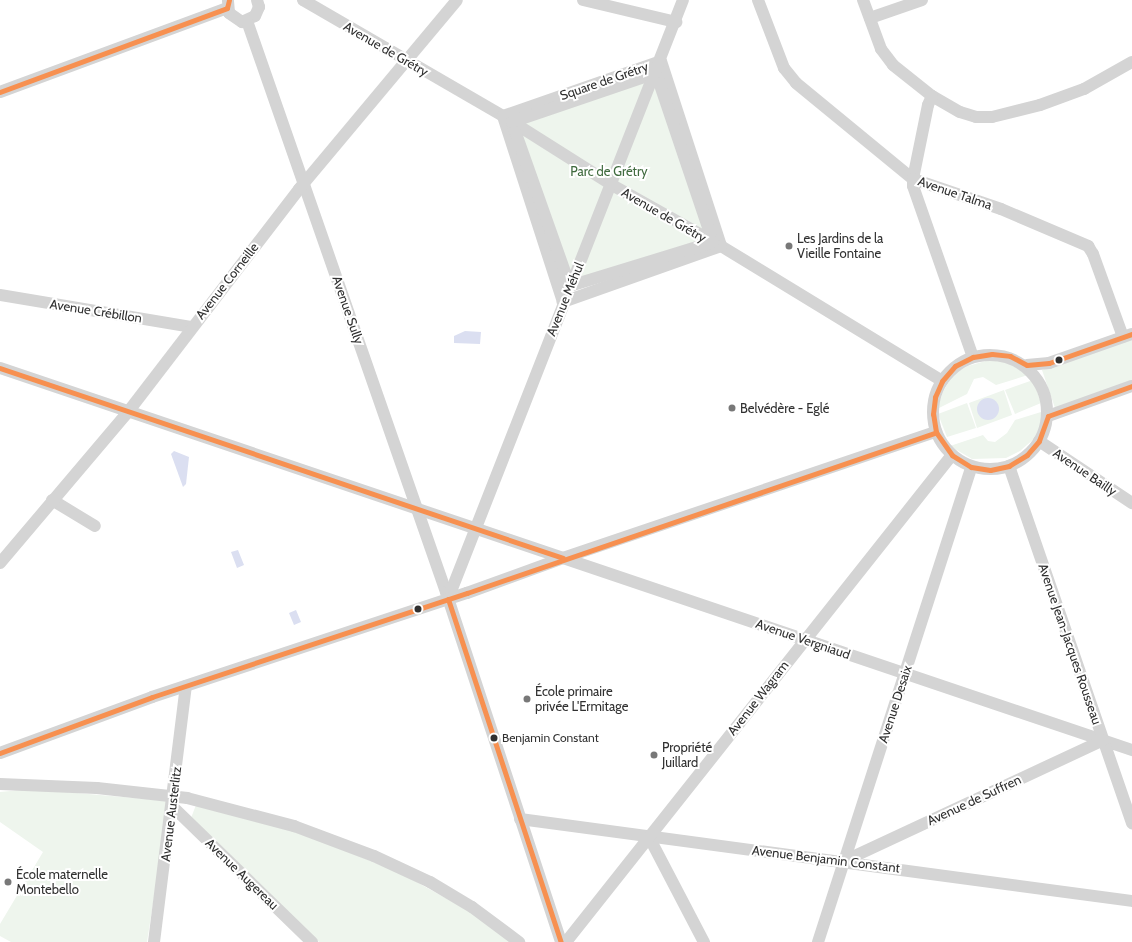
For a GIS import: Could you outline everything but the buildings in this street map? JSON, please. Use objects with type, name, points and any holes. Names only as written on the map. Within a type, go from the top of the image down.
[{"type":"street","name":"Avenue de Grétry","points":[[303,0],[508,119],[612,185],[717,244],[942,381]]},
{"type":"street","name":"Avenue Corneille","points":[[0,563],[128,412],[192,327],[304,184],[457,0]]},
{"type":"street","points":[[583,0],[676,22]]},
{"type":"street","name":"Avenue Méhul","points":[[448,599],[474,527],[563,302],[659,67],[683,0]]},
{"type":"street","name":"Avenue Talma","points":[[758,0],[784,68],[796,83],[913,179],[1001,209],[1088,246],[1093,254],[1128,335]]},
{"type":"street","points":[[863,0],[881,49],[893,65],[932,96],[960,112],[976,117],[992,117],[1040,105],[1084,88],[1132,62]]},
{"type":"street","points":[[870,18],[922,0]]},
{"type":"street","points":[[0,92],[228,4],[232,18],[247,21],[255,16],[260,1]]},
{"type":"street","name":"Avenue Sully","points":[[247,21],[448,599],[560,942]]},
{"type":"street","name":"Square de Grétry","points":[[508,119],[659,67],[717,244]]},
{"type":"street","points":[[932,96],[928,105],[913,179],[973,356]]},
{"type":"street","points":[[508,119],[570,286],[717,244]]},
{"type":"street","points":[[508,119],[563,302],[717,244]]},
{"type":"street","name":"Avenue Crébillon","points":[[0,295],[192,327]]},
{"type":"street","points":[[1027,365],[1049,363],[1128,335]]},
{"type":"street","points":[[992,354],[1010,356],[1027,365],[1038,376],[1048,416],[1039,441],[1027,455],[1009,466],[990,470],[971,467],[952,455],[936,432],[934,403],[942,381],[955,366],[973,356],[992,354]]},
{"type":"street","name":"Avenue Vergniaud","points":[[0,368],[416,507],[1132,750]]},
{"type":"street","points":[[1048,416],[1132,386]]},
{"type":"street","points":[[0,753],[186,686],[448,599],[563,558],[936,432]]},
{"type":"street","name":"Avenue Bailly","points":[[1039,441],[1132,503]]},
{"type":"street","name":"Avenue Wagram","points":[[566,942],[952,455]]},
{"type":"street","name":"Avenue Jean-Jacques Rousseau","points":[[1009,466],[1103,740],[1129,803],[1132,823]]},
{"type":"street","name":"Avenue Desaix","points":[[818,942],[971,467]]},
{"type":"street","points":[[52,500],[95,526]]},
{"type":"street","name":"Avenue Austerlitz","points":[[154,942],[173,802],[186,686]]},
{"type":"street","name":"Avenue de Suffren","points":[[844,861],[1103,740]]},
{"type":"street","points":[[0,784],[97,788],[257,815],[374,856],[430,882],[472,907],[519,942]]},
{"type":"street","name":"Avenue Augereau","points":[[173,802],[312,942]]},
{"type":"street","name":"Avenue Benjamin Constant","points":[[520,819],[844,861],[1132,901]]},
{"type":"street","points":[[649,836],[704,942]]},
{"type":"green space","name":"Parc de Grétry","points":[[656,73],[713,242],[570,286],[512,122]]},
{"type":"green space","points":[[1132,338],[1132,381],[1055,408],[1042,370]]},
{"type":"green space","points":[[989,360],[1005,361],[1028,375],[996,385],[983,377],[974,379],[967,394],[937,409],[943,392],[953,374],[968,366]]},
{"type":"green space","points":[[1033,380],[1041,403],[1015,414],[1005,390]]},
{"type":"green space","points":[[1004,390],[1012,415],[977,428],[969,403]]},
{"type":"green space","points":[[967,403],[976,428],[947,437],[938,414]]},
{"type":"green space","points":[[1041,412],[1043,424],[1035,438],[1020,451],[1006,458],[972,459],[950,446],[983,435],[988,441],[995,442],[1007,433],[1015,420]]},
{"type":"green space","points":[[31,789],[169,801],[147,942],[11,942],[0,936],[0,924],[43,852],[0,822],[0,792]]},
{"type":"green space","points":[[196,805],[296,830],[402,874],[469,911],[513,942],[319,942],[191,818]]},
{"type":"water","points":[[465,331],[481,332],[480,344],[454,343],[454,336]]},
{"type":"water","points":[[984,398],[992,398],[999,405],[999,413],[992,420],[984,420],[977,413],[977,405]]},
{"type":"water","points":[[174,451],[189,457],[186,484],[183,487],[171,454]]},
{"type":"water","points":[[238,550],[244,565],[237,568],[231,552]]},
{"type":"water","points":[[296,610],[301,622],[294,625],[289,613]]},
{"type":"transit line","points":[[0,92],[227,8],[229,0]]},
{"type":"transit line","points":[[1048,416],[1039,441],[1027,455],[1009,466],[990,470],[971,467],[952,455],[936,432],[933,414],[935,397],[942,381],[955,366],[973,357],[992,354],[1010,356],[1027,365],[1049,363],[1132,334]]},
{"type":"transit line","points":[[0,368],[563,558]]},
{"type":"transit line","points":[[1048,416],[1132,386]]},
{"type":"transit line","points":[[0,753],[152,697],[467,593],[936,432]]},
{"type":"transit line","points":[[448,599],[561,942]]},
{"type":"place","name":"Les Jardins de la Vieille Fontaine","points":[[789,246]]},
{"type":"place","name":"Belvédère - Eglé","points":[[732,408]]},
{"type":"place","name":"École primaire privée L'Ermitage","points":[[527,699]]},
{"type":"place","name":"Benjamin Constant","points":[[494,738]]},
{"type":"place","name":"Propriété Juillard","points":[[654,755]]},
{"type":"place","name":"École maternelle Montebello","points":[[8,882]]}]
